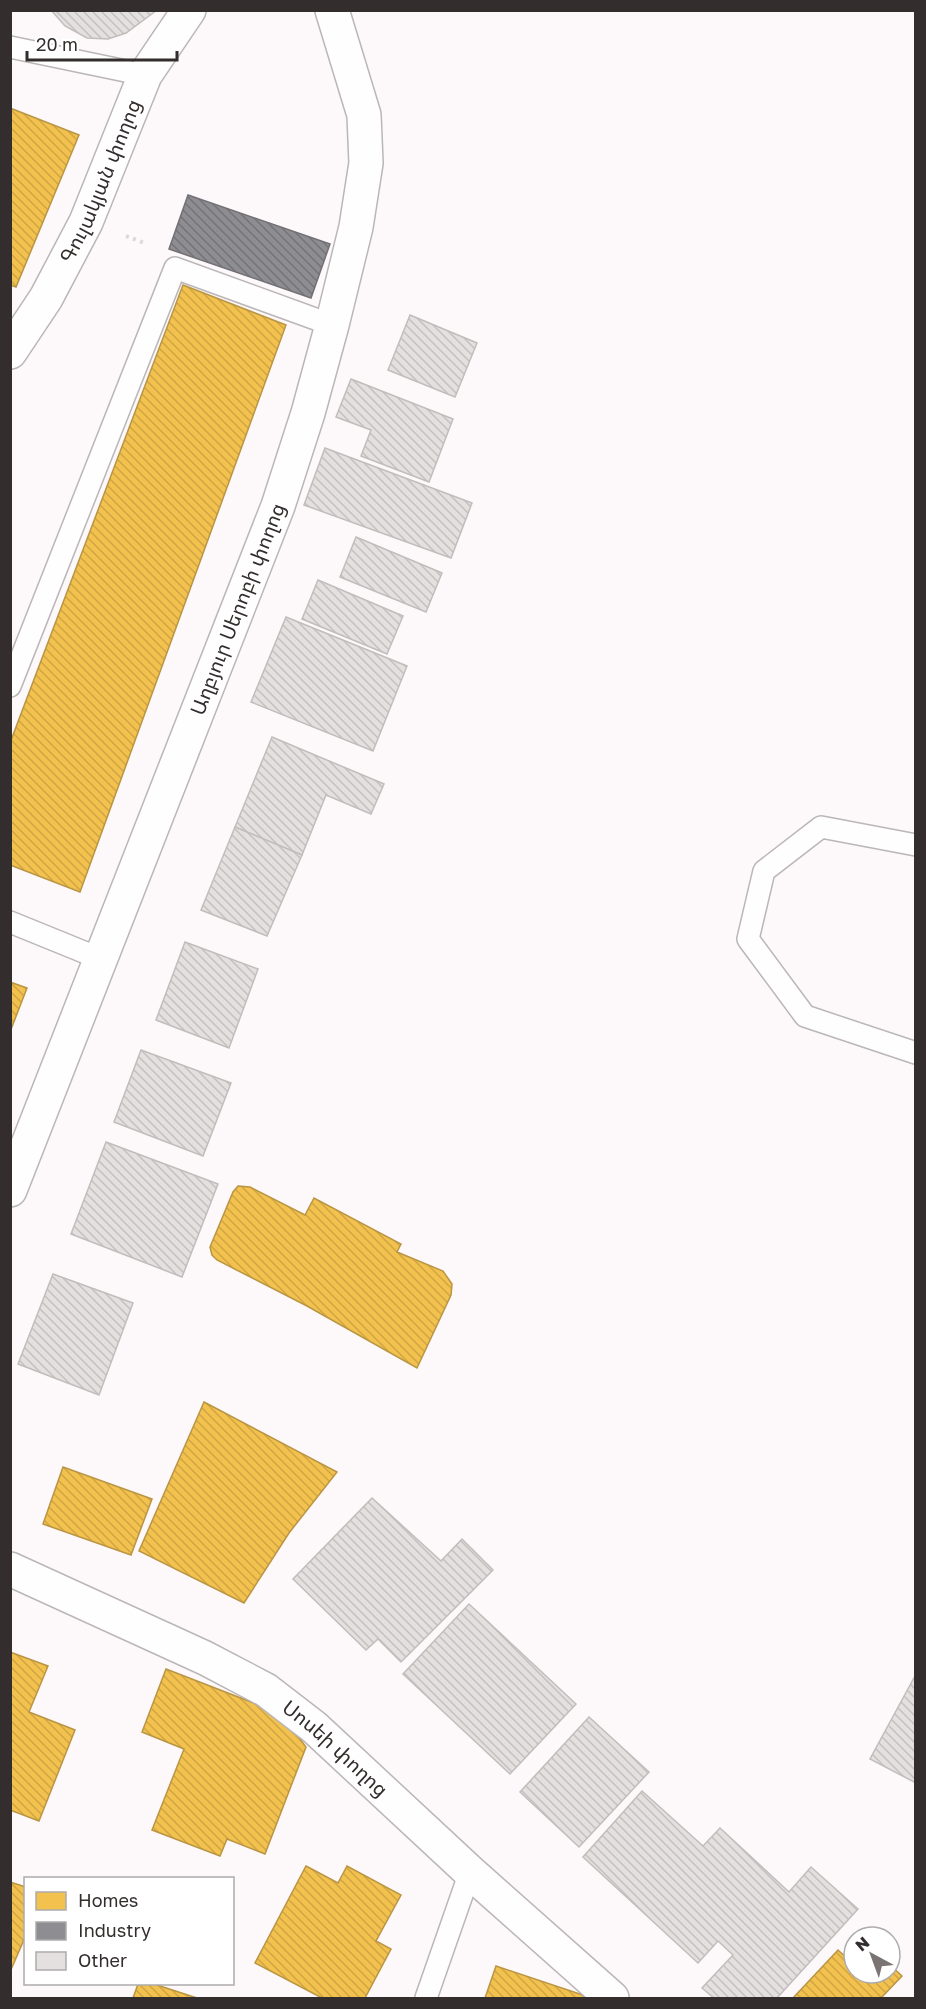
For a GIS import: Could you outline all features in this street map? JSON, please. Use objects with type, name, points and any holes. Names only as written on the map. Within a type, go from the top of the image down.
[{"type":"street","name":"Գուլակյան փողոց","points":[[10,352],[46,298],[86,222],[145,75],[189,10]]},
{"type":"street","name":"Աղբյուր Սերոբի փողոց","points":[[10,1190],[278,506],[308,413],[356,227],[366,163],[364,116],[332,10]]},
{"type":"street","name":"Սոսեի փողոց","points":[[10,1569],[205,1658],[266,1690],[314,1726],[470,1872],[612,1998]]},
{"type":"lane","points":[[10,47],[145,75]]},
{"type":"lane","points":[[10,686],[175,268],[332,325]]},
{"type":"lane","points":[[915,846],[821,827],[764,871],[748,939],[805,1016],[915,1053]]},
{"type":"lane","points":[[10,922],[101,959]]},
{"type":"lane","points":[[426,1998],[470,1872]]},
{"type":"path","points":[[86,222],[148,244]]},
{"type":"building: Homes","points":[[10,108],[79,135],[16,287],[10,285]]},
{"type":"building: Homes","points":[[183,285],[286,325],[80,892],[10,865],[10,743]]},
{"type":"building: Homes","points":[[10,982],[27,988],[10,1032]]},
{"type":"building: Homes","points":[[238,1186],[250,1187],[305,1215],[314,1198],[401,1244],[397,1252],[443,1271],[452,1284],[451,1295],[417,1368],[307,1306],[217,1260],[212,1255],[210,1247],[233,1192]]},
{"type":"building: Homes","points":[[204,1402],[337,1472],[289,1533],[244,1603],[139,1551]]},
{"type":"building: Homes","points":[[63,1467],[152,1499],[131,1555],[43,1524]]},
{"type":"building: Homes","points":[[10,1652],[48,1666],[29,1712],[75,1730],[39,1821],[10,1810]]},
{"type":"building: Homes","points":[[166,1669],[282,1714],[306,1747],[265,1854],[227,1839],[220,1856],[152,1830],[184,1749],[142,1732]]},
{"type":"building: Homes","points":[[306,1866],[338,1883],[347,1866],[401,1895],[376,1941],[391,1949],[365,1998],[322,1998],[255,1963]]},
{"type":"building: Homes","points":[[10,1882],[24,1886],[24,1940],[10,1972]]},
{"type":"building: Homes","points":[[838,1950],[842,1954],[842,1985],[893,1985],[881,1998],[793,1998]]},
{"type":"building: Homes","points":[[496,1966],[586,1996],[586,1998],[485,1998]]},
{"type":"building: Homes","points":[[138,1985],[157,1985],[197,1998],[133,1998]]},
{"type":"building: Industry","points":[[188,195],[330,244],[311,298],[169,249]]},
{"type":"building: Other","points":[[51,10],[157,10],[126,33],[108,39],[87,38],[65,26]]},
{"type":"building: Other","points":[[410,315],[477,343],[455,397],[388,370]]},
{"type":"building: Other","points":[[351,379],[453,419],[429,482],[361,456],[371,430],[336,417]]},
{"type":"building: Other","points":[[325,448],[472,503],[451,558],[304,505]]},
{"type":"building: Other","points":[[356,537],[442,573],[426,612],[340,577]]},
{"type":"building: Other","points":[[318,580],[403,616],[387,654],[302,619]]},
{"type":"building: Other","points":[[286,617],[407,666],[373,751],[251,702]]},
{"type":"building: Other","points":[[272,737],[384,784],[371,814],[326,795],[302,855],[235,827]]},
{"type":"building: Other","points":[[235,827],[302,855],[267,936],[201,910]]},
{"type":"building: Other","points":[[185,942],[258,969],[229,1048],[156,1020]]},
{"type":"building: Other","points":[[141,1050],[231,1083],[203,1156],[114,1122]]},
{"type":"building: Other","points":[[106,1142],[218,1184],[182,1277],[71,1234]]},
{"type":"building: Other","points":[[53,1274],[133,1303],[99,1395],[18,1364]]},
{"type":"building: Other","points":[[372,1498],[441,1561],[462,1539],[493,1570],[401,1662],[378,1639],[366,1650],[293,1579]]},
{"type":"building: Other","points":[[469,1604],[576,1704],[510,1774],[403,1674]]},
{"type":"building: Other","points":[[916,1674],[916,1783],[870,1759]]},
{"type":"building: Other","points":[[589,1717],[649,1772],[579,1847],[520,1792]]},
{"type":"building: Other","points":[[642,1791],[703,1846],[720,1828],[789,1892],[811,1867],[858,1909],[777,1998],[714,1998],[702,1988],[733,1955],[718,1941],[698,1963],[583,1857]]}]
